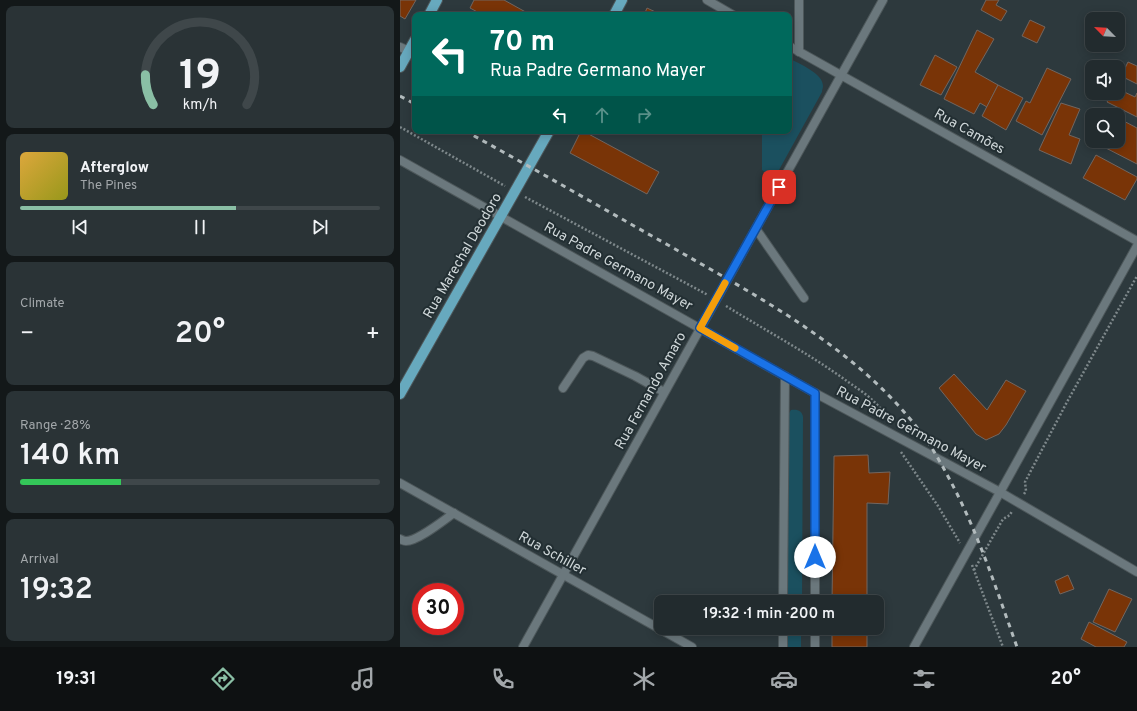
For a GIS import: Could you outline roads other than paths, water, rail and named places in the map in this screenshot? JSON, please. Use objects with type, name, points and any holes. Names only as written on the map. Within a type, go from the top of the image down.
[{"type":"main road","points":[[430,12],[437,0]]},
{"type":"main road","points":[[616,12],[622,0]]},
{"type":"main road","points":[[400,67],[404,49],[412,42]]},
{"type":"main road","name":"Rua Marechal Deodoro","points":[[400,394],[547,134]]},
{"type":"street","points":[[707,0],[728,12]]},
{"type":"street","points":[[799,0],[799,52]]},
{"type":"street","name":"Rua Fernando Amaro","points":[[523,647],[883,0]]},
{"type":"street","name":"Rua Camões","points":[[792,48],[1137,241]]},
{"type":"street","name":"Rua Padre Germano Mayer","points":[[400,160],[815,393],[1000,492],[1038,516],[1137,572]]},
{"type":"street","points":[[756,229],[804,298]]},
{"type":"street","points":[[914,647],[1137,246]]},
{"type":"street","points":[[563,388],[583,358],[588,355],[636,376],[664,392]]},
{"type":"street","points":[[783,595],[785,376]]},
{"type":"street","points":[[815,393],[815,595]]},
{"type":"street","name":"Rua Schiller","points":[[400,483],[692,647]]},
{"type":"street","points":[[400,539],[405,541],[410,540],[429,531],[454,514]]},
{"type":"street","points":[[783,635],[783,647]]},
{"type":"street","points":[[815,635],[815,647]]},
{"type":"railway","points":[[400,96],[412,102]]},
{"type":"railway","points":[[470,134],[773,306],[840,352],[871,378],[899,407],[925,438],[936,454],[961,502],[979,543],[1017,647]]}]
